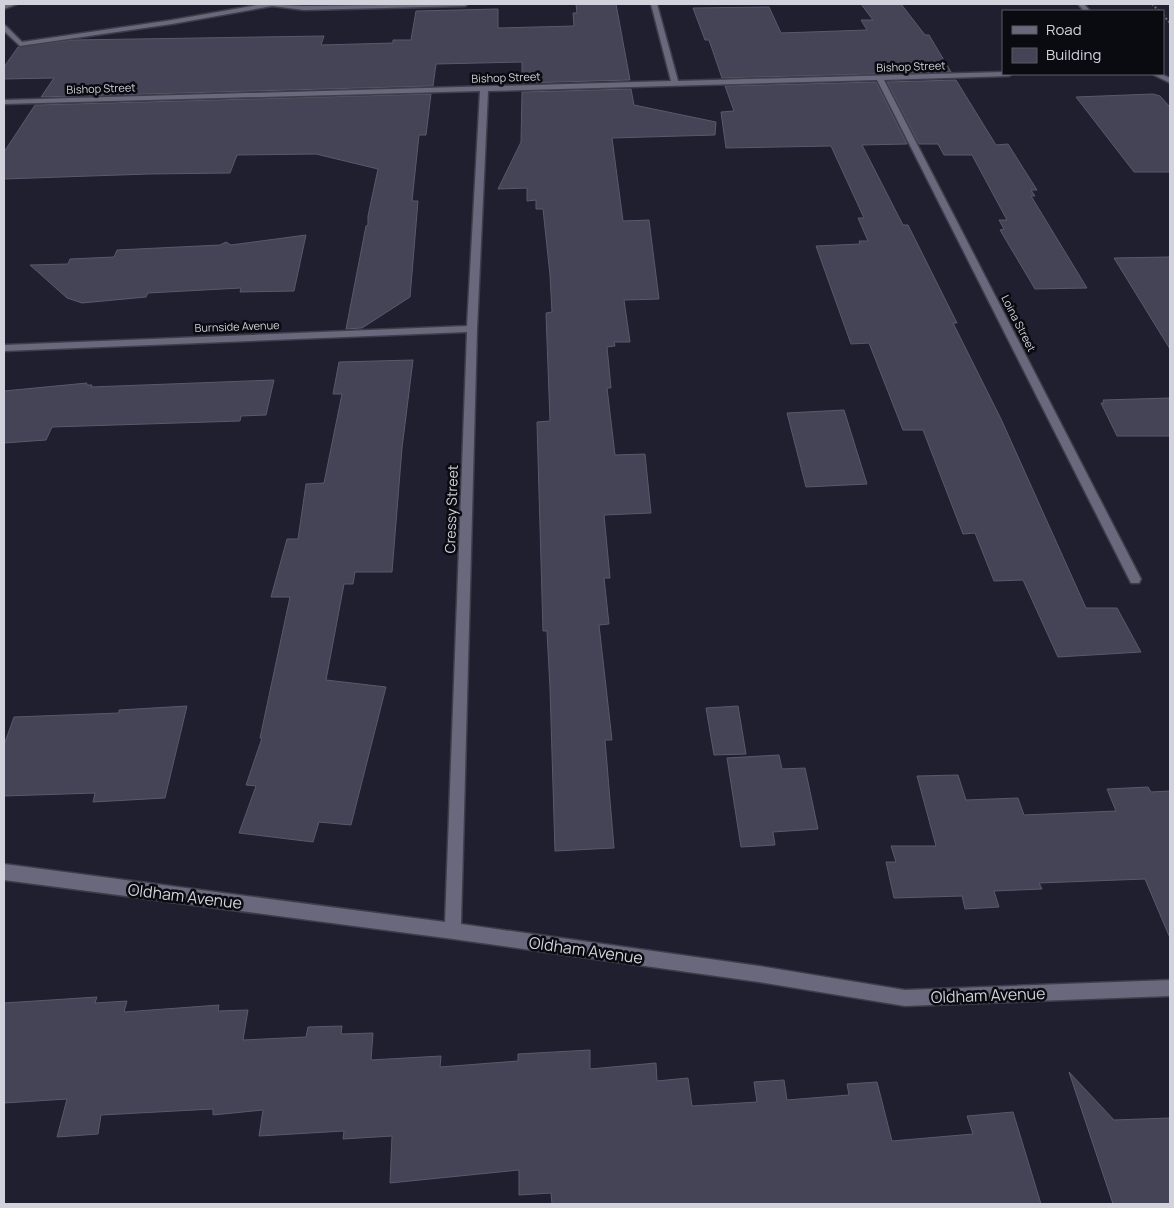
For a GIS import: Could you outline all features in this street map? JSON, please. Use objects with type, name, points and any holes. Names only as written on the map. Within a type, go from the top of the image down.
[{"type":"street","points":[[4,6],[14,4]]},
{"type":"street","points":[[4,27],[20,44],[172,22],[273,4],[304,8],[465,4]]},
{"type":"street","points":[[654,4],[675,84]]},
{"type":"street","name":"Bishop Street","points":[[4,102],[1002,74]]},
{"type":"street","points":[[1158,75],[1170,82]]},
{"type":"street","name":"Loina Street","points":[[880,78],[1135,579]]},
{"type":"street","name":"Cressy Street","points":[[453,931],[472,329],[484,89]]},
{"type":"street","name":"Burnside Avenue","points":[[4,348],[472,329]]},
{"type":"street","name":"Oldham Avenue","points":[[4,872],[453,931],[759,974],[905,998],[1170,988]]},
{"type":"building","points":[[576,4],[616,4],[630,80],[522,83],[522,62],[436,64],[433,86],[41,97],[54,78],[4,79],[4,67],[18,47],[73,40],[324,36],[321,45],[393,43],[393,40],[411,40],[416,11],[498,9],[498,28],[574,26],[573,13],[577,13]]},
{"type":"building","points":[[861,4],[901,4],[925,35],[929,35],[951,72],[722,78],[709,40],[705,40],[693,8],[769,7],[781,33],[867,30],[861,20],[873,20]]},
{"type":"building","points":[[956,80],[996,145],[1008,144],[1037,190],[1031,190],[1035,196],[1031,196],[1087,288],[1035,289],[1000,230],[1004,229],[999,220],[1007,220],[972,155],[944,155],[938,144],[919,144],[887,82]]},
{"type":"building","points":[[876,82],[907,144],[862,145],[903,225],[908,225],[957,323],[953,323],[1001,419],[1086,608],[1117,608],[1141,652],[1058,657],[1023,580],[994,581],[975,533],[963,534],[923,430],[903,430],[869,343],[851,344],[816,246],[860,244],[859,241],[868,241],[858,218],[864,218],[831,146],[726,148],[721,112],[734,111],[725,86]]},
{"type":"building","points":[[631,89],[634,105],[716,122],[715,135],[612,138],[623,221],[649,220],[659,299],[624,300],[630,342],[614,342],[615,346],[607,347],[611,388],[607,388],[615,455],[645,454],[651,513],[604,515],[610,578],[604,578],[609,624],[599,625],[612,740],[605,740],[614,848],[555,851],[547,631],[543,631],[537,422],[550,421],[546,313],[552,312],[550,275],[543,209],[536,209],[536,200],[527,201],[527,188],[498,189],[521,142],[522,92]]},
{"type":"building","points":[[431,94],[426,135],[419,135],[412,201],[418,201],[410,297],[362,328],[346,329],[378,169],[316,154],[237,155],[230,173],[4,179],[4,152],[35,105]]},
{"type":"building","points":[[1153,94],[1160,96],[1170,107],[1170,172],[1134,172],[1076,97]]},
{"type":"building","points":[[306,235],[294,291],[240,292],[241,288],[148,293],[146,297],[82,303],[67,298],[30,265],[68,264],[70,259],[114,257],[117,250],[220,245],[226,242],[231,245]]},
{"type":"building","points":[[1170,257],[1170,349],[1114,258]]},
{"type":"building","points":[[413,360],[402,448],[392,572],[355,572],[353,584],[344,584],[326,680],[386,687],[351,825],[319,822],[313,842],[239,833],[256,786],[246,785],[262,738],[260,738],[290,597],[271,597],[287,539],[298,539],[306,484],[324,483],[342,394],[333,394],[339,362]]},
{"type":"building","points":[[274,380],[266,415],[241,416],[240,421],[52,427],[46,440],[4,443],[4,391],[87,383],[86,385],[92,385],[91,387]]},
{"type":"building","points":[[1170,398],[1170,436],[1117,436],[1101,403],[1104,403],[1103,400]]},
{"type":"building","points":[[844,410],[867,484],[806,487],[787,413]]},
{"type":"building","points":[[187,706],[165,798],[93,802],[95,793],[4,796],[4,745],[14,717],[119,713],[119,710]]},
{"type":"building","points":[[738,706],[746,754],[714,755],[706,708]]},
{"type":"building","points":[[779,755],[782,769],[805,768],[818,829],[773,832],[775,845],[741,847],[727,758]]},
{"type":"building","points":[[958,775],[966,800],[1018,798],[1024,815],[1116,811],[1107,789],[1148,787],[1151,792],[1170,791],[1170,938],[1145,879],[1039,883],[1042,889],[994,891],[999,907],[965,909],[962,896],[894,898],[886,862],[896,862],[891,846],[936,846],[917,776]]},
{"type":"building","points":[[97,997],[95,1003],[127,1001],[124,1012],[219,1005],[218,1011],[248,1010],[243,1040],[306,1037],[308,1027],[342,1026],[341,1034],[373,1033],[371,1060],[441,1056],[440,1067],[518,1061],[518,1054],[590,1050],[590,1069],[656,1063],[657,1081],[688,1078],[692,1106],[757,1102],[754,1082],[784,1080],[787,1100],[849,1095],[847,1084],[877,1082],[892,1141],[973,1134],[967,1116],[1013,1112],[1041,1204],[552,1204],[551,1193],[519,1195],[519,1170],[390,1183],[392,1136],[343,1139],[344,1131],[259,1136],[263,1110],[213,1115],[213,1109],[101,1115],[98,1134],[57,1137],[67,1099],[4,1103],[4,1003]]},
{"type":"building","points":[[1069,1072],[1114,1120],[1170,1118],[1170,1204],[1113,1204]]}]
